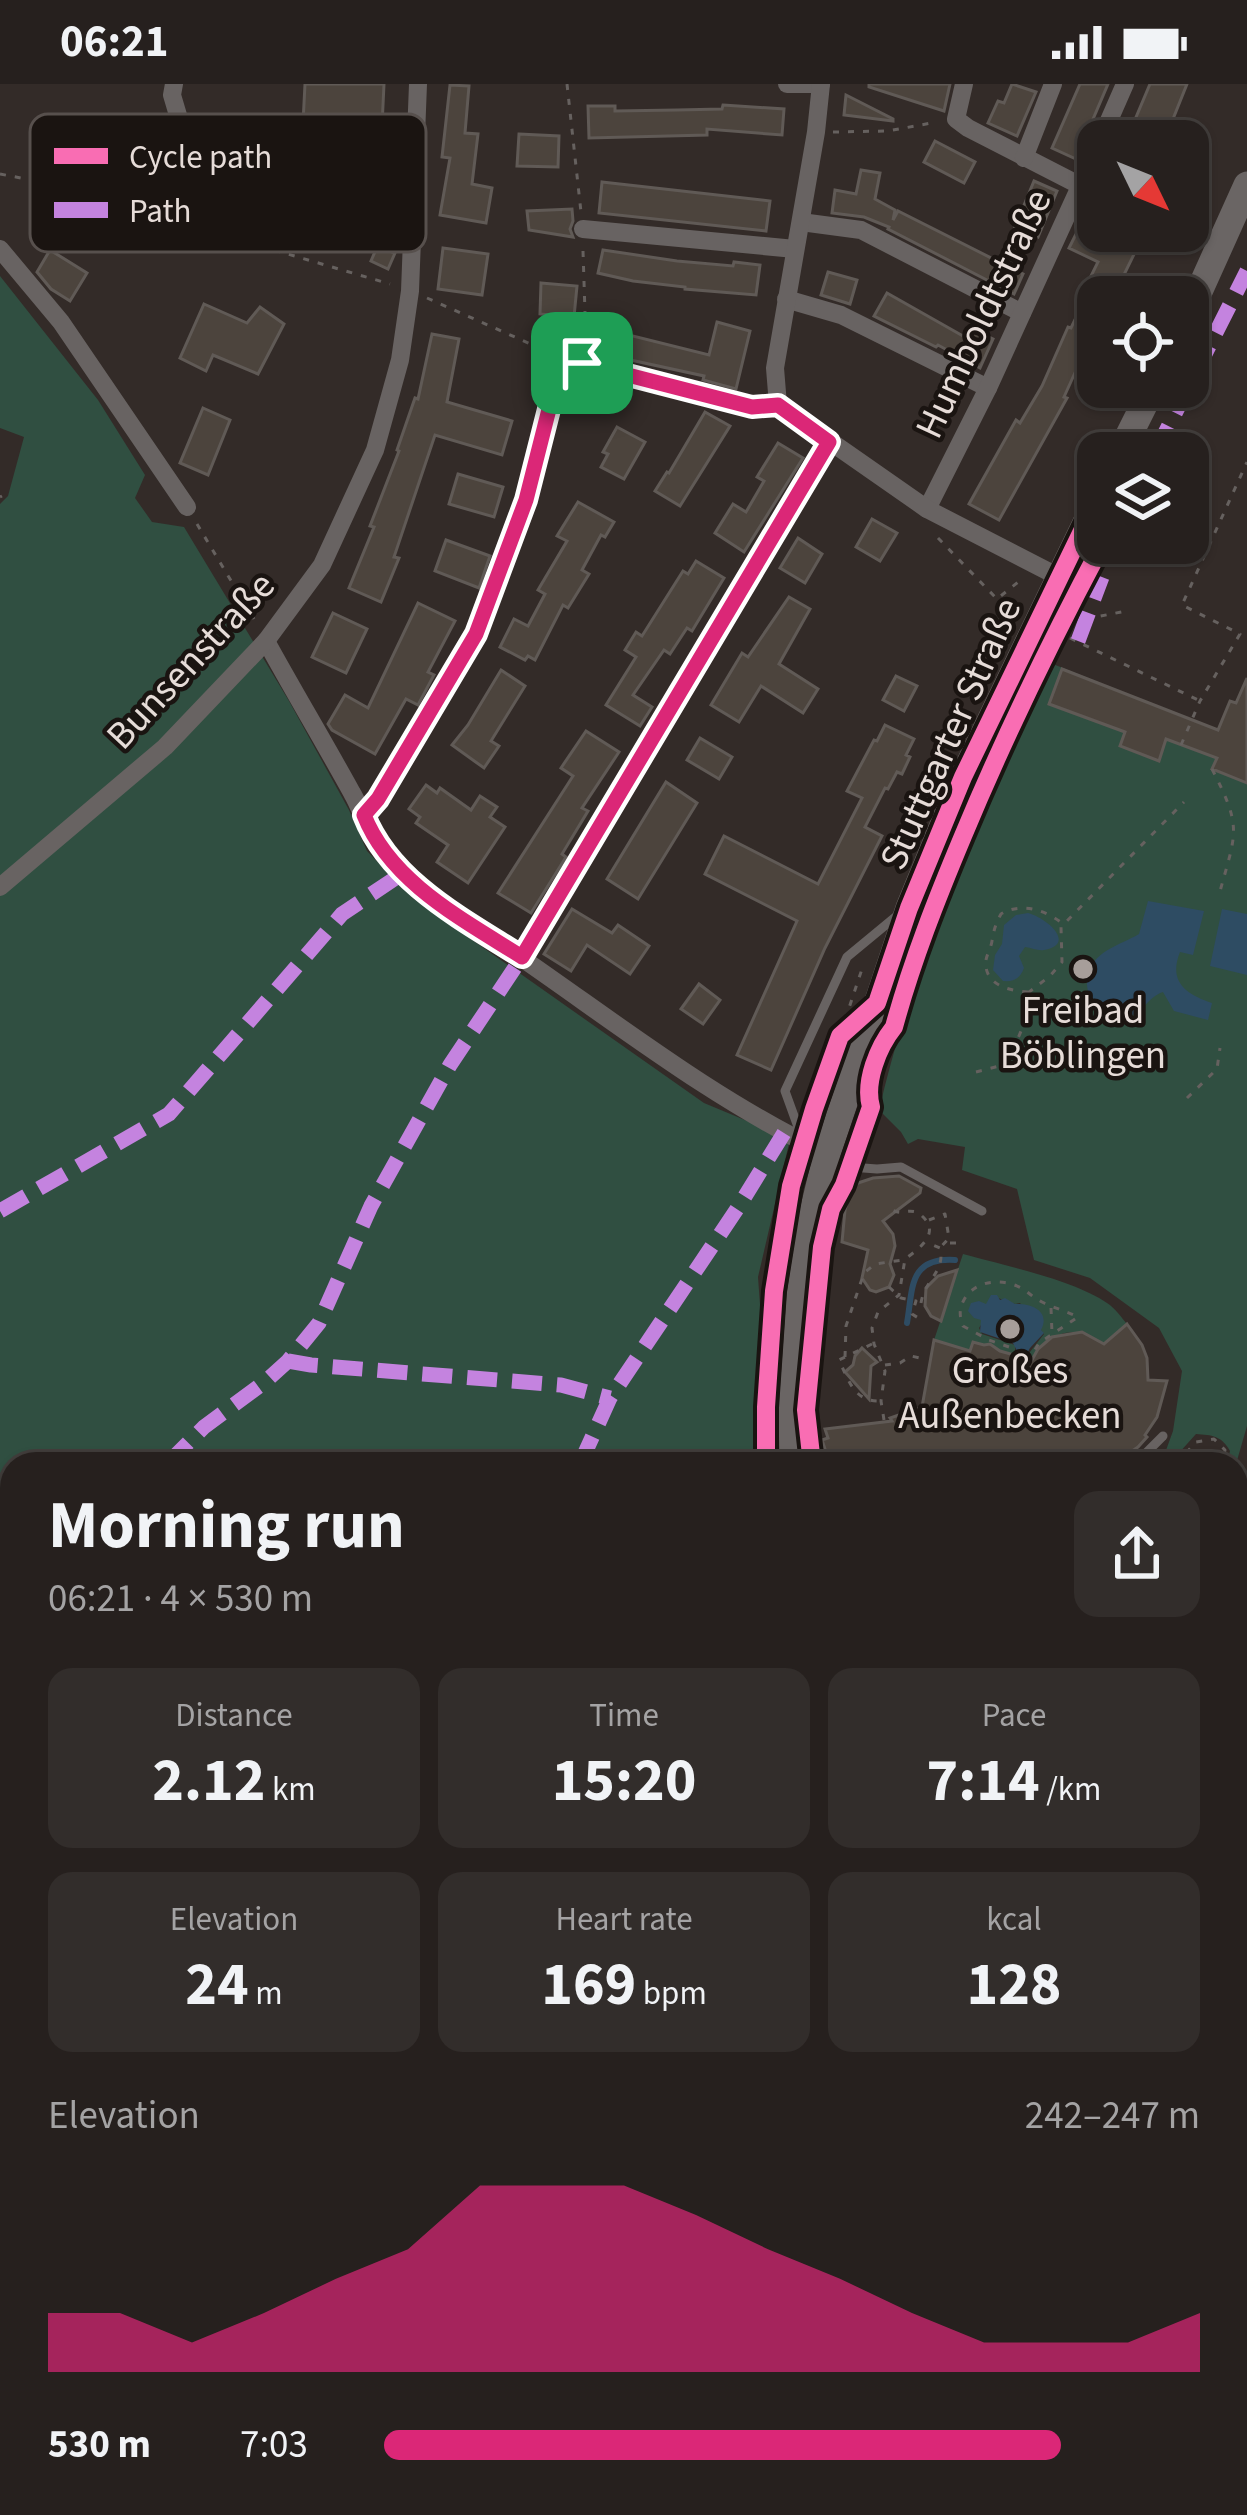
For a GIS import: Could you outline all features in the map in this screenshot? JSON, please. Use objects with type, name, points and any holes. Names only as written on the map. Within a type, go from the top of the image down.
[{"type":"main road","points":[[1206,276],[1247,185]]},
{"type":"main road","name":"Stuttgarter Straße","points":[[793,1452],[800,1295],[812,1216],[815,1148],[1048,572],[1077,529]]},
{"type":"street","points":[[174,84],[178,114]]},
{"type":"street","name":"Bunsenstraße","points":[[417,114],[418,84]]},
{"type":"street","points":[[778,405],[775,368],[820,84],[788,84]]},
{"type":"street","points":[[964,84],[956,119],[1077,184]]},
{"type":"street","points":[[1024,158],[1052,84]]},
{"type":"street","name":"Humboldtstraße","points":[[1109,120],[1125,84]]},
{"type":"street","name":"Humboldtstraße","points":[[927,509],[1077,195]]},
{"type":"street","points":[[801,222],[861,230],[1022,313]]},
{"type":"street","points":[[583,229],[795,249]]},
{"type":"street","points":[[0,249],[61,322],[187,507]]},
{"type":"street","name":"Bunsenstraße","points":[[0,887],[165,747],[322,565],[375,450],[400,360],[411,252]]},
{"type":"street","points":[[786,299],[841,315],[988,388]]},
{"type":"street","points":[[364,815],[476,634],[526,500],[562,358],[752,407],[778,405],[927,509],[1048,572]]},
{"type":"street","points":[[522,957],[829,442]]},
{"type":"street","points":[[264,636],[373,838],[403,873],[446,908],[710,1090],[815,1148]]},
{"type":"lane","points":[[909,908],[848,957],[785,1090],[815,1148],[850,1167],[901,1167],[982,1211]]},
{"type":"lane","points":[[1148,1452],[1163,1436]]},
{"type":"path","points":[[816,132],[888,131],[956,119]]},
{"type":"path","points":[[0,174],[30,180]]},
{"type":"path","points":[[281,252],[410,290],[562,358]]},
{"type":"path","points":[[1181,745],[1200,701],[1240,634],[1182,605],[1247,462]]},
{"type":"path","points":[[187,507],[264,636]]},
{"type":"path","points":[[927,509],[938,538],[997,599],[1048,572]]},
{"type":"path","points":[[1086,619],[1126,611]]},
{"type":"path","points":[[1070,638],[1200,701]]},
{"type":"path","points":[[1212,769],[1239,834],[1219,895]]},
{"type":"path","points":[[1063,925],[1052,916],[1020,907],[1001,914],[992,931],[987,972],[1001,987],[1029,992],[1050,976],[1062,962],[1061,927],[1063,925],[1184,802]]},
{"type":"path","points":[[976,1072],[1003,1065],[1020,1037],[1029,992]]},
{"type":"path","points":[[840,1036],[877,1003]]},
{"type":"path","points":[[1187,1098],[1217,1069],[1220,1048]]},
{"type":"path","points":[[915,1212],[922,1204]]},
{"type":"path","points":[[886,1207],[893,1211]]},
{"type":"path","points":[[845,1357],[846,1326],[864,1273],[875,1264],[905,1259],[929,1234],[927,1221],[915,1212],[885,1214]]},
{"type":"path","points":[[927,1221],[945,1214],[948,1241],[940,1248]]},
{"type":"path","points":[[948,1241],[965,1243]]},
{"type":"path","points":[[926,1242],[940,1248]]},
{"type":"path","points":[[923,1321],[912,1313],[926,1284],[939,1272],[940,1248]]},
{"type":"path","points":[[902,1297],[905,1259]]},
{"type":"path","points":[[1009,1347],[963,1326],[959,1314],[970,1292],[981,1285],[998,1281],[1024,1289],[1033,1298],[1087,1323]]},
{"type":"path","points":[[889,1288],[919,1302]]},
{"type":"path","points":[[884,1420],[885,1371],[872,1328],[878,1312],[902,1297]]},
{"type":"path","points":[[1051,1306],[1052,1333]]},
{"type":"path","points":[[1027,1363],[1039,1343],[1078,1317]]},
{"type":"path","points":[[874,1346],[839,1360],[860,1397],[881,1401]]},
{"type":"path","points":[[869,1354],[874,1346]]},
{"type":"path","points":[[883,1365],[911,1356],[920,1358]]},
{"type":"path","points":[[1187,1452],[1196,1442],[1214,1439],[1225,1452]]},
{"type":"green space","points":[[0,276],[98,400],[145,475],[135,498],[152,522],[184,527],[289,701],[367,851],[414,899],[704,1103],[790,1139],[758,1277],[767,1402],[761,1452],[0,1452],[0,504],[8,496],[24,437],[0,428]]},
{"type":"green space","name":"Freibad Böblingen","points":[[1048,662],[1217,730],[1230,701],[1247,708],[1247,1426],[1239,1452],[1230,1452],[1220,1439],[1196,1434],[1180,1452],[1165,1452],[1182,1371],[1159,1328],[1090,1278],[1034,1260],[1017,1189],[962,1170],[965,1147],[918,1139],[908,1144],[879,1110],[931,937]]},
{"type":"green space","points":[[963,1254],[1076,1287],[1110,1305],[1127,1324],[1105,1347],[1073,1332],[1052,1338],[1031,1368],[1023,1361],[1044,1334],[1020,1303],[998,1298],[979,1328],[982,1334],[1015,1345],[1015,1359],[990,1344],[973,1342],[970,1351],[934,1340]]},
{"type":"water","points":[[1148,901],[1204,911],[1193,955],[1180,952],[1176,971],[1187,991],[1212,1003],[1208,1020],[1174,1011],[1163,992],[1125,1017],[1106,1013],[1092,1001],[1087,984],[1092,965],[1139,934]]},
{"type":"water","points":[[1222,909],[1247,914],[1247,975],[1210,966]]},
{"type":"water","points":[[1028,913],[1050,925],[1058,942],[1044,950],[1025,947],[1019,956],[1024,968],[1021,974],[1003,981],[993,970],[1004,925]]},
{"type":"water","name":"Großes Außenbecken","points":[[991,1295],[1041,1313],[1044,1333],[1023,1361],[1015,1359],[1013,1343],[980,1332],[981,1320],[968,1311],[971,1303],[986,1304]]},
{"type":"building","points":[[305,84],[384,84],[383,114],[303,114]]},
{"type":"building","points":[[869,84],[950,84],[944,111]]},
{"type":"building","points":[[1012,84],[1036,92],[1017,136],[988,123]]},
{"type":"building","points":[[1080,84],[1108,84],[1093,120],[1077,120],[1076,159],[1052,148]]},
{"type":"building","points":[[1150,84],[1187,84],[1173,120],[1135,120]]},
{"type":"building","points":[[450,85],[469,86],[465,133],[478,134],[472,184],[492,188],[486,223],[440,215],[450,158],[442,157]]},
{"type":"building","points":[[846,95],[893,119],[893,121],[844,115]]},
{"type":"building","points":[[723,105],[784,109],[782,135],[707,129],[707,135],[589,138],[588,106],[615,106],[615,111],[722,109]]},
{"type":"building","points":[[519,134],[559,136],[558,167],[517,166]]},
{"type":"building","points":[[935,141],[975,162],[964,183],[924,162]]},
{"type":"building","points":[[861,170],[880,173],[875,199],[895,210],[893,220],[898,211],[1023,274],[1014,294],[889,227],[864,217],[832,213],[835,190],[856,194]]},
{"type":"building","points":[[1034,181],[1057,191],[1038,237],[1015,227]]},
{"type":"building","points":[[602,182],[770,201],[766,231],[599,213]]},
{"type":"building","points":[[572,209],[573,237],[529,230],[527,211]]},
{"type":"building","points":[[443,248],[488,254],[482,295],[438,289]]},
{"type":"building","points":[[603,250],[677,261],[760,265],[756,295],[685,289],[598,273]]},
{"type":"building","points":[[53,252],[87,273],[70,301],[37,272]]},
{"type":"building","points":[[375,252],[395,253],[388,269],[371,261]]},
{"type":"building","points":[[1077,252],[1135,252],[1123,276],[1091,276],[1098,262]]},
{"type":"building","points":[[828,272],[857,280],[850,304],[821,295]]},
{"type":"building","points":[[541,283],[577,286],[574,317],[540,314]]},
{"type":"building","points":[[887,293],[963,336],[968,327],[993,339],[980,368],[874,316]]},
{"type":"building","points":[[204,304],[247,323],[260,307],[284,324],[258,374],[213,355],[206,371],[180,358]]},
{"type":"building","points":[[1077,315],[1077,368],[1067,398],[999,520],[969,504],[1016,420],[1020,423],[1042,386]]},
{"type":"building","points":[[717,322],[750,331],[736,389],[703,380],[704,376],[603,354],[609,330],[709,355]]},
{"type":"building","points":[[432,334],[459,339],[447,402],[512,421],[502,455],[435,435],[381,602],[349,588],[418,399]]},
{"type":"building","points":[[203,408],[230,420],[208,475],[180,463]]},
{"type":"building","points":[[705,412],[730,426],[680,506],[655,491]]},
{"type":"building","points":[[617,427],[645,442],[624,479],[601,467],[608,454],[603,452]]},
{"type":"building","points":[[778,443],[803,458],[744,552],[715,533],[733,504],[746,512],[764,481],[757,477]]},
{"type":"building","points":[[458,474],[503,487],[494,517],[449,504]]},
{"type":"building","points":[[578,502],[614,522],[605,537],[601,535],[582,570],[589,574],[568,608],[563,605],[535,660],[528,656],[525,660],[500,647],[514,619],[528,626],[545,594],[538,590],[567,541],[557,536]]},
{"type":"building","points":[[872,519],[897,533],[880,561],[856,547]]},
{"type":"building","points":[[798,538],[822,554],[805,583],[780,568]]},
{"type":"building","points":[[446,540],[490,556],[479,588],[435,571]]},
{"type":"building","points":[[696,561],[724,578],[692,631],[687,628],[670,654],[664,650],[633,695],[652,707],[640,726],[606,705],[636,657],[625,650],[636,632],[642,636],[683,571],[688,574]]},
{"type":"building","points":[[789,597],[810,609],[779,664],[818,689],[803,713],[761,686],[739,722],[711,705],[742,653],[748,657]]},
{"type":"building","points":[[418,603],[455,621],[428,672],[434,675],[418,705],[406,699],[375,754],[328,724],[345,695],[368,708]]},
{"type":"building","points":[[333,613],[367,629],[346,673],[312,657]]},
{"type":"building","points":[[1062,669],[1218,730],[1230,701],[1236,703],[1247,678],[1247,783],[1212,769],[1217,758],[1166,739],[1159,761],[1120,746],[1125,732],[1049,704]]},
{"type":"building","points":[[501,670],[525,686],[491,741],[499,746],[484,768],[452,745]]},
{"type":"building","points":[[896,676],[917,686],[904,711],[883,700]]},
{"type":"building","points":[[885,725],[914,739],[906,755],[910,757],[902,774],[897,772],[885,788],[865,827],[882,836],[771,1070],[737,1055],[797,921],[705,874],[724,836],[818,884],[862,798],[847,791]]},
{"type":"building","points":[[586,731],[619,752],[582,808],[588,811],[562,854],[566,857],[531,913],[498,893],[573,776],[561,768]]},
{"type":"building","points":[[700,738],[732,757],[719,779],[687,760]]},
{"type":"building","points":[[666,782],[697,803],[638,899],[607,879]]},
{"type":"building","points":[[426,785],[437,793],[440,788],[471,810],[480,796],[497,807],[490,817],[505,827],[468,883],[437,862],[448,845],[416,823],[420,817],[409,809]]},
{"type":"building","points":[[572,909],[612,933],[618,925],[649,946],[630,974],[587,945],[571,971],[544,954]]},
{"type":"building","points":[[699,984],[720,1000],[703,1024],[681,1009]]},
{"type":"building","points":[[899,1176],[921,1188],[883,1221],[893,1234],[890,1264],[894,1275],[889,1287],[876,1292],[862,1278],[868,1250],[842,1242],[845,1210],[852,1185]]},
{"type":"building","points":[[957,1270],[941,1321],[925,1306],[926,1288],[938,1276]]},
{"type":"building","points":[[1127,1324],[1147,1358],[1148,1380],[1167,1381],[1147,1437],[1131,1452],[826,1452],[825,1429],[892,1421],[890,1418],[922,1407],[934,1340],[970,1351],[973,1342],[990,1344],[1032,1360],[1052,1337],[1082,1332],[1104,1344]]},
{"type":"building","points":[[862,1348],[877,1362],[871,1366],[869,1399],[845,1372]]},
{"type":"waterway","points":[[907,1323],[912,1287],[921,1270],[940,1260],[955,1260]]},
{"type":"marked path","points":[[1166,432],[1247,271]]},
{"type":"marked path","points":[[179,1452],[288,1361],[319,1323],[371,1206],[450,1065],[522,957],[829,442]]},
{"type":"marked path","points":[[1078,641],[1102,577]]},
{"type":"marked path","points":[[0,1211],[169,1114],[342,914],[403,873]]},
{"type":"marked path","points":[[585,1452],[610,1398],[784,1133]]},
{"type":"marked path","points":[[288,1361],[561,1385],[610,1398]]},
{"type":"cycle path","points":[[766,1452],[774,1291],[791,1186],[814,1109],[840,1036],[877,1003],[909,908],[963,777],[1077,541]]},
{"type":"cycle path","points":[[811,1452],[806,1410],[822,1247],[831,1209],[871,1107],[874,1065],[894,1027],[926,930],[979,798],[1092,564]]},
{"type":"place","name":"Freibad Böblingen","points":[[1083,969]]},
{"type":"place","name":"Großes Außenbecken","points":[[1010,1329]]},
{"type":"route","points":[[562,358],[582,363],[752,407],[778,405],[829,442],[522,957],[446,908],[403,873],[373,838],[364,815],[476,634],[526,500],[562,358]]}]
